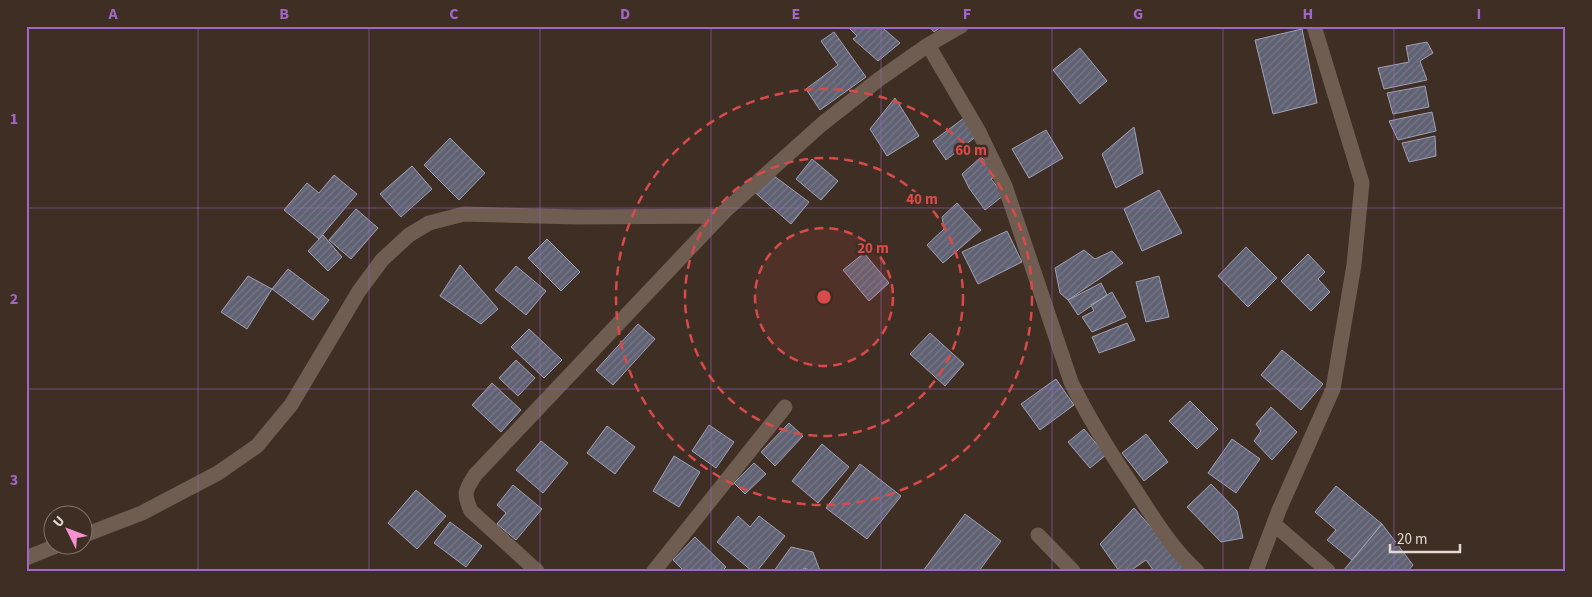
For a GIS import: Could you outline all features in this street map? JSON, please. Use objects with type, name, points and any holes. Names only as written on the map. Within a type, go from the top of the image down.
[{"type":"street","points":[[536,571],[470,510],[465,498],[466,489],[482,468],[720,216],[822,124],[878,80],[928,45],[961,26]]},
{"type":"street","points":[[1256,571],[1274,524],[1333,388],[1354,265],[1362,183],[1314,26]]},
{"type":"street","points":[[928,45],[978,130],[1005,186],[1071,382],[1085,410],[1173,546],[1197,571]]},
{"type":"street","points":[[92,532],[142,513],[218,473],[257,446],[291,405],[359,291],[382,260],[409,235],[428,223],[464,214],[579,218],[720,216]]},
{"type":"street","points":[[654,571],[785,408]]},
{"type":"street","points":[[1274,524],[1328,571]]},
{"type":"street","points":[[1038,534],[1073,571]]},
{"type":"street","points":[[26,558],[42,552]]},
{"type":"building","points":[[847,26],[887,26],[884,29],[900,43],[878,61],[853,39],[857,36]]},
{"type":"building","points":[[929,26],[942,26],[934,32]]},
{"type":"building","points":[[1302,29],[1317,103],[1273,114],[1255,40]]},
{"type":"building","points":[[834,32],[866,77],[820,110],[806,89],[838,65],[821,41]]},
{"type":"building","points":[[1427,42],[1433,53],[1420,61],[1427,80],[1384,89],[1378,68],[1409,62],[1406,46]]},
{"type":"building","points":[[1080,48],[1107,81],[1080,104],[1053,70]]},
{"type":"building","points":[[1425,86],[1429,107],[1393,114],[1387,93]]},
{"type":"building","points":[[895,98],[919,136],[887,156],[870,129]]},
{"type":"building","points":[[1432,112],[1436,131],[1398,140],[1389,121]]},
{"type":"building","points":[[964,118],[978,135],[946,160],[933,141]]},
{"type":"building","points":[[1134,127],[1143,173],[1116,188],[1102,154]]},
{"type":"building","points":[[1046,130],[1063,158],[1029,178],[1012,149]]},
{"type":"building","points":[[1435,136],[1436,156],[1409,162],[1402,143]]},
{"type":"building","points":[[450,138],[485,173],[459,200],[424,165]]},
{"type":"building","points":[[981,157],[998,175],[991,179],[1004,195],[985,210],[969,188],[962,174]]},
{"type":"building","points":[[812,159],[838,181],[821,200],[796,179]]},
{"type":"building","points":[[412,166],[432,189],[401,217],[380,194]]},
{"type":"building","points":[[770,173],[809,202],[791,224],[752,190]]},
{"type":"building","points":[[334,175],[357,194],[319,239],[284,210],[307,183],[319,193]]},
{"type":"building","points":[[1159,190],[1182,233],[1142,251],[1124,209]]},
{"type":"building","points":[[957,203],[981,230],[943,263],[927,245],[944,229],[942,217]]},
{"type":"building","points":[[356,209],[378,228],[351,259],[329,240]]},
{"type":"building","points":[[1007,231],[1022,262],[978,284],[962,252]]},
{"type":"building","points":[[323,235],[342,257],[328,271],[308,251]]},
{"type":"building","points":[[547,239],[580,272],[561,291],[528,258]]},
{"type":"building","points":[[1246,247],[1277,278],[1248,307],[1218,276]]},
{"type":"building","points":[[1084,250],[1095,259],[1112,251],[1123,263],[1068,300],[1060,293],[1055,268]]},
{"type":"building","points":[[864,253],[889,283],[869,301],[843,270]]},
{"type":"building","points":[[1308,254],[1325,272],[1318,279],[1330,292],[1311,311],[1281,281]]},
{"type":"building","points":[[460,265],[498,309],[481,324],[440,296]]},
{"type":"building","points":[[516,266],[546,291],[526,315],[495,290]]},
{"type":"building","points":[[288,269],[329,300],[313,320],[272,289]]},
{"type":"building","points":[[248,276],[272,289],[247,329],[221,312]]},
{"type":"building","points":[[1159,276],[1169,317],[1146,322],[1136,282]]},
{"type":"building","points":[[1101,283],[1107,295],[1078,315],[1068,300]]},
{"type":"building","points":[[1112,292],[1126,317],[1092,332],[1082,317],[1094,311],[1091,305]]},
{"type":"building","points":[[1127,323],[1135,340],[1099,353],[1092,337]]},
{"type":"building","points":[[638,324],[655,339],[613,385],[596,370]]},
{"type":"building","points":[[529,329],[562,360],[544,378],[511,347]]},
{"type":"building","points":[[930,333],[964,364],[945,386],[910,354]]},
{"type":"building","points":[[1282,350],[1323,384],[1301,410],[1261,375]]},
{"type":"building","points":[[516,360],[535,378],[518,396],[499,378]]},
{"type":"building","points":[[1056,379],[1074,405],[1040,430],[1021,404]]},
{"type":"building","points":[[492,383],[521,410],[501,432],[472,405]]},
{"type":"building","points":[[1190,401],[1218,429],[1197,449],[1169,421]]},
{"type":"building","points":[[1271,407],[1297,432],[1272,460],[1254,441],[1261,431],[1256,424]]},
{"type":"building","points":[[789,423],[803,436],[775,466],[761,452]]},
{"type":"building","points":[[709,425],[734,442],[716,468],[692,451]]},
{"type":"building","points":[[607,426],[635,447],[615,474],[587,453]]},
{"type":"building","points":[[1084,429],[1106,455],[1090,468],[1068,442]]},
{"type":"building","points":[[1146,434],[1168,462],[1144,481],[1122,453]]},
{"type":"building","points":[[1232,439],[1260,459],[1236,493],[1208,473]]},
{"type":"building","points":[[541,441],[568,463],[543,493],[516,470]]},
{"type":"building","points":[[822,444],[849,467],[818,503],[792,481]]},
{"type":"building","points":[[674,456],[700,472],[679,507],[653,491]]},
{"type":"building","points":[[754,463],[766,474],[745,494],[734,483]]},
{"type":"building","points":[[860,464],[901,496],[867,539],[826,508]]},
{"type":"building","points":[[1211,484],[1237,511],[1243,538],[1221,542],[1187,507]]},
{"type":"building","points":[[513,485],[542,509],[516,540],[497,524],[506,513],[497,505]]},
{"type":"building","points":[[1336,486],[1382,524],[1352,560],[1327,540],[1336,530],[1315,512]]},
{"type":"building","points":[[416,490],[446,516],[417,549],[388,523]]},
{"type":"building","points":[[1134,508],[1190,571],[1154,571],[1146,560],[1130,571],[1119,571],[1100,544]]},
{"type":"building","points":[[965,514],[1001,541],[979,571],[923,571]]},
{"type":"building","points":[[738,516],[750,527],[759,516],[785,536],[757,571],[752,571],[717,542]]},
{"type":"building","points":[[450,522],[482,546],[466,567],[434,543]]},
{"type":"building","points":[[1382,524],[1413,565],[1408,571],[1343,571]]},
{"type":"building","points":[[695,537],[726,567],[722,571],[684,571],[673,560]]},
{"type":"building","points":[[791,547],[813,552],[820,571],[804,568],[802,571],[774,571]]}]
